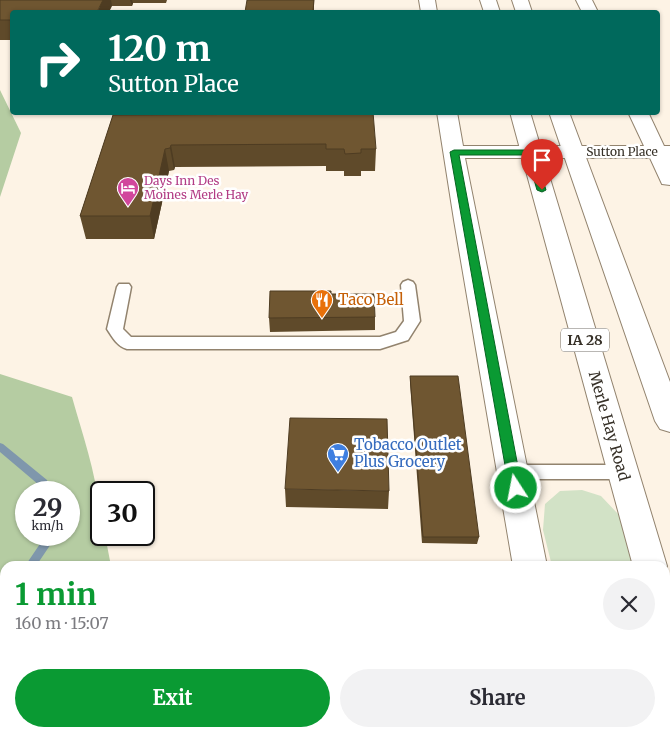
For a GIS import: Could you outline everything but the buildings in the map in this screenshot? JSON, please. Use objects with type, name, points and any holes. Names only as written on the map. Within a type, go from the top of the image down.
[{"type":"main road","points":[[448,115],[529,561]]},
{"type":"main road","name":"Merle Hay Road","points":[[521,115],[649,561]]},
{"type":"main road","points":[[560,115],[670,421]]},
{"type":"main road","points":[[640,115],[664,152],[670,180]]},
{"type":"main road","name":"Sutton Place","points":[[454,152],[664,152]]},
{"type":"lane","points":[[129,115],[141,119],[161,121]]},
{"type":"lane","points":[[124,287],[115,329],[127,343],[380,343],[402,336],[412,321],[408,285]]},
{"type":"lane","points":[[513,472],[623,472]]},
{"type":"green space","points":[[0,90],[10,110],[10,115],[12,115],[21,133],[0,197]]},
{"type":"green space","points":[[0,374],[72,397],[95,481],[90,481],[90,546],[107,546],[110,561],[0,561]]},
{"type":"green space","points":[[582,490],[601,496],[619,515],[632,561],[551,561],[543,530],[545,504],[560,491]]},
{"type":"waterway","points":[[0,447],[42,481]]},
{"type":"waterway","points":[[34,561],[44,546]]},
{"type":"place","name":"Days Inn Des Moines Merle Hay","points":[[128,207]]},
{"type":"place","name":"Taco Bell","points":[[322,319]]},
{"type":"place","name":"Tobacco Outlet Plus Grocery","points":[[338,473]]},
{"type":"route","points":[[516,488],[465,220],[454,152],[531,152],[542,190]]}]
